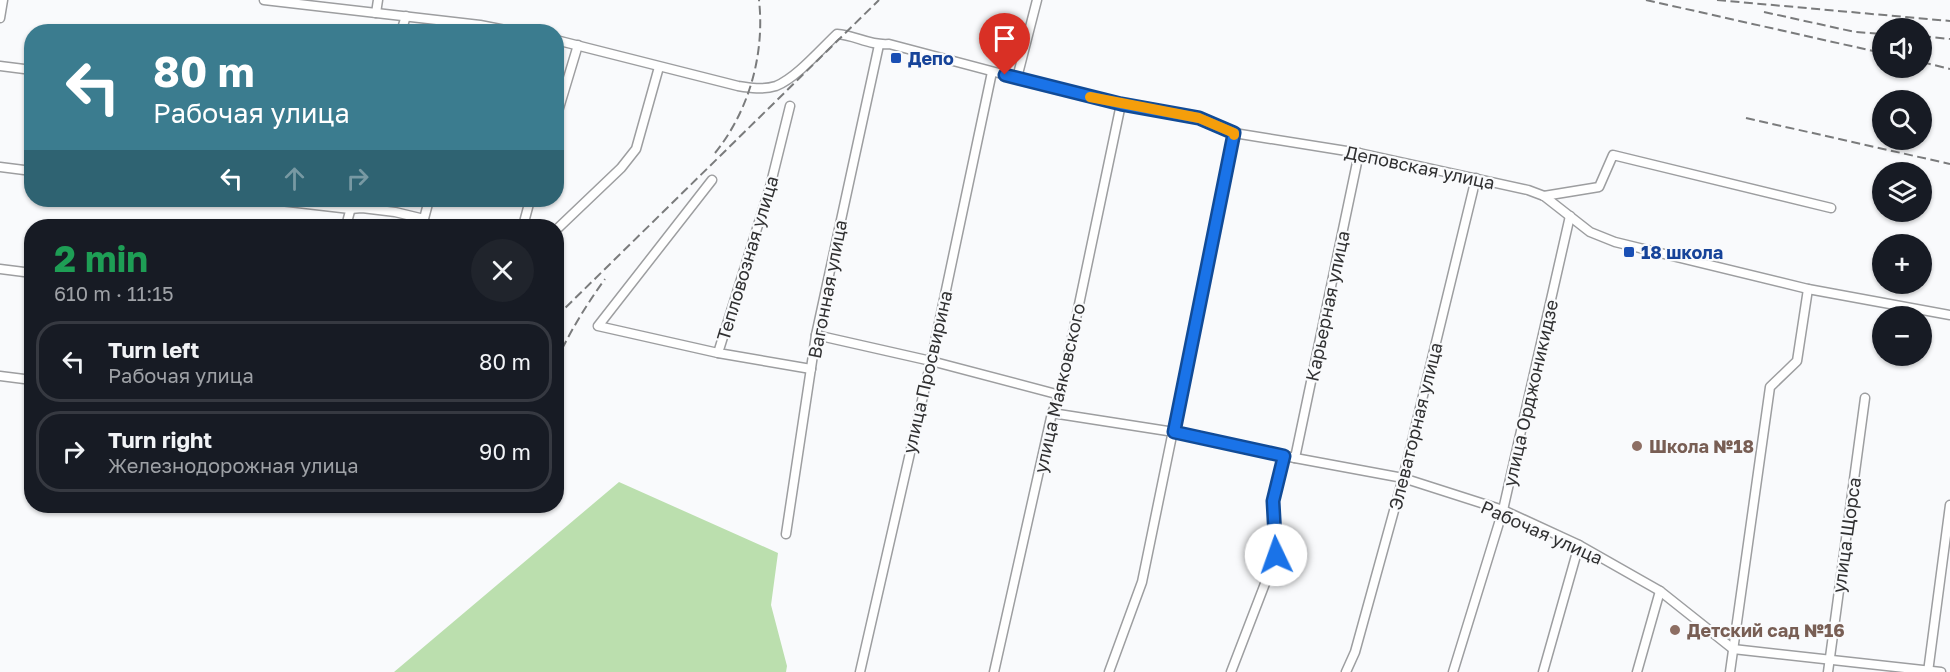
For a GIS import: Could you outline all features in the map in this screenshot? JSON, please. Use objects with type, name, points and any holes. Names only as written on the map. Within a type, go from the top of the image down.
[{"type":"street","points":[[0,18],[3,0]]},
{"type":"street","points":[[264,0],[406,16],[455,24]]},
{"type":"street","points":[[376,13],[378,0]]},
{"type":"street","points":[[1017,78],[1037,0]]},
{"type":"street","points":[[404,24],[406,16]]},
{"type":"street","name":"Деповская улица","points":[[659,66],[738,86],[765,88],[776,86],[788,79],[837,34],[844,35],[879,45],[889,44],[1121,104],[1199,118],[1234,133],[1359,153],[1528,190],[1544,196],[1590,232],[1615,242],[1808,289],[1950,315]]},
{"type":"street","points":[[564,42],[659,66],[636,149],[621,168],[564,222]]},
{"type":"street","points":[[564,91],[578,45]]},
{"type":"street","name":"Вагонная улица","points":[[786,534],[816,335],[879,45]]},
{"type":"street","points":[[0,66],[24,69]]},
{"type":"street","name":"улица Просвирина","points":[[860,672],[993,72]]},
{"type":"street","name":"улица Маяковского","points":[[994,672],[1052,413],[1060,395],[1121,104]]},
{"type":"street","name":"Тепловозная улица","points":[[790,106],[770,187],[718,353],[811,369]]},
{"type":"street","points":[[1109,672],[1142,582],[1234,133]]},
{"type":"street","name":"Карьерная улица","points":[[1296,458],[1359,153]]},
{"type":"street","points":[[1544,196],[1599,187],[1613,155],[1831,208]]},
{"type":"street","points":[[0,167],[24,170]]},
{"type":"street","name":"Элеваторная улица","points":[[1346,672],[1355,652],[1403,478],[1476,178]]},
{"type":"street","points":[[712,180],[598,326],[718,353]]},
{"type":"street","points":[[333,207],[362,208],[407,219]]},
{"type":"street","points":[[347,219],[350,209]]},
{"type":"street","name":"улица Орджоникидзе","points":[[1453,672],[1503,510],[1570,216]]},
{"type":"street","points":[[0,269],[24,272]]},
{"type":"street","points":[[1730,672],[1770,387],[1797,360],[1808,289]]},
{"type":"street","points":[[816,335],[930,361],[1060,395]]},
{"type":"street","points":[[0,376],[24,379]]},
{"type":"street","name":"улица Щорса","points":[[1828,672],[1864,398]]},
{"type":"street","name":"Рабочая улица","points":[[1052,413],[1174,432],[1284,456],[1403,478],[1503,510],[1579,545],[1660,591],[1733,649]]},
{"type":"street","points":[[1231,672],[1276,555],[1273,501],[1284,456]]},
{"type":"street","points":[[1928,672],[1950,505]]},
{"type":"street","points":[[1543,672],[1579,545]]},
{"type":"street","points":[[1636,672],[1660,591]]},
{"type":"street","points":[[1733,649],[1941,672]]},
{"type":"green space","points":[[619,482],[778,553],[771,605],[787,666],[786,672],[394,672]]},
{"type":"railway","points":[[715,153],[737,119],[752,81],[759,41],[759,0]]},
{"type":"railway","points":[[564,309],[879,0]]},
{"type":"railway","points":[[1646,0],[1872,51]]},
{"type":"railway","points":[[1717,0],[1950,21]]},
{"type":"railway","points":[[1764,12],[1855,32],[1872,33]]},
{"type":"railway","points":[[1932,37],[1950,39]]},
{"type":"railway","points":[[1932,64],[1950,69]]},
{"type":"railway","points":[[1746,118],[1950,164]]},
{"type":"railway","points":[[564,346],[605,279]]},
{"type":"slow traffic","points":[[1090,97],[1199,118],[1234,135]]},
{"type":"place","name":"Депо","points":[[896,58]]},
{"type":"place","name":"18 школа","points":[[1629,252]]},
{"type":"place","name":"Школа №18","points":[[1637,446]]},
{"type":"place","name":"Детский сад №16","points":[[1675,630]]},
{"type":"route","points":[[1005,75],[1121,104],[1199,118],[1234,133],[1174,432],[1284,456],[1273,501],[1276,555]]}]
